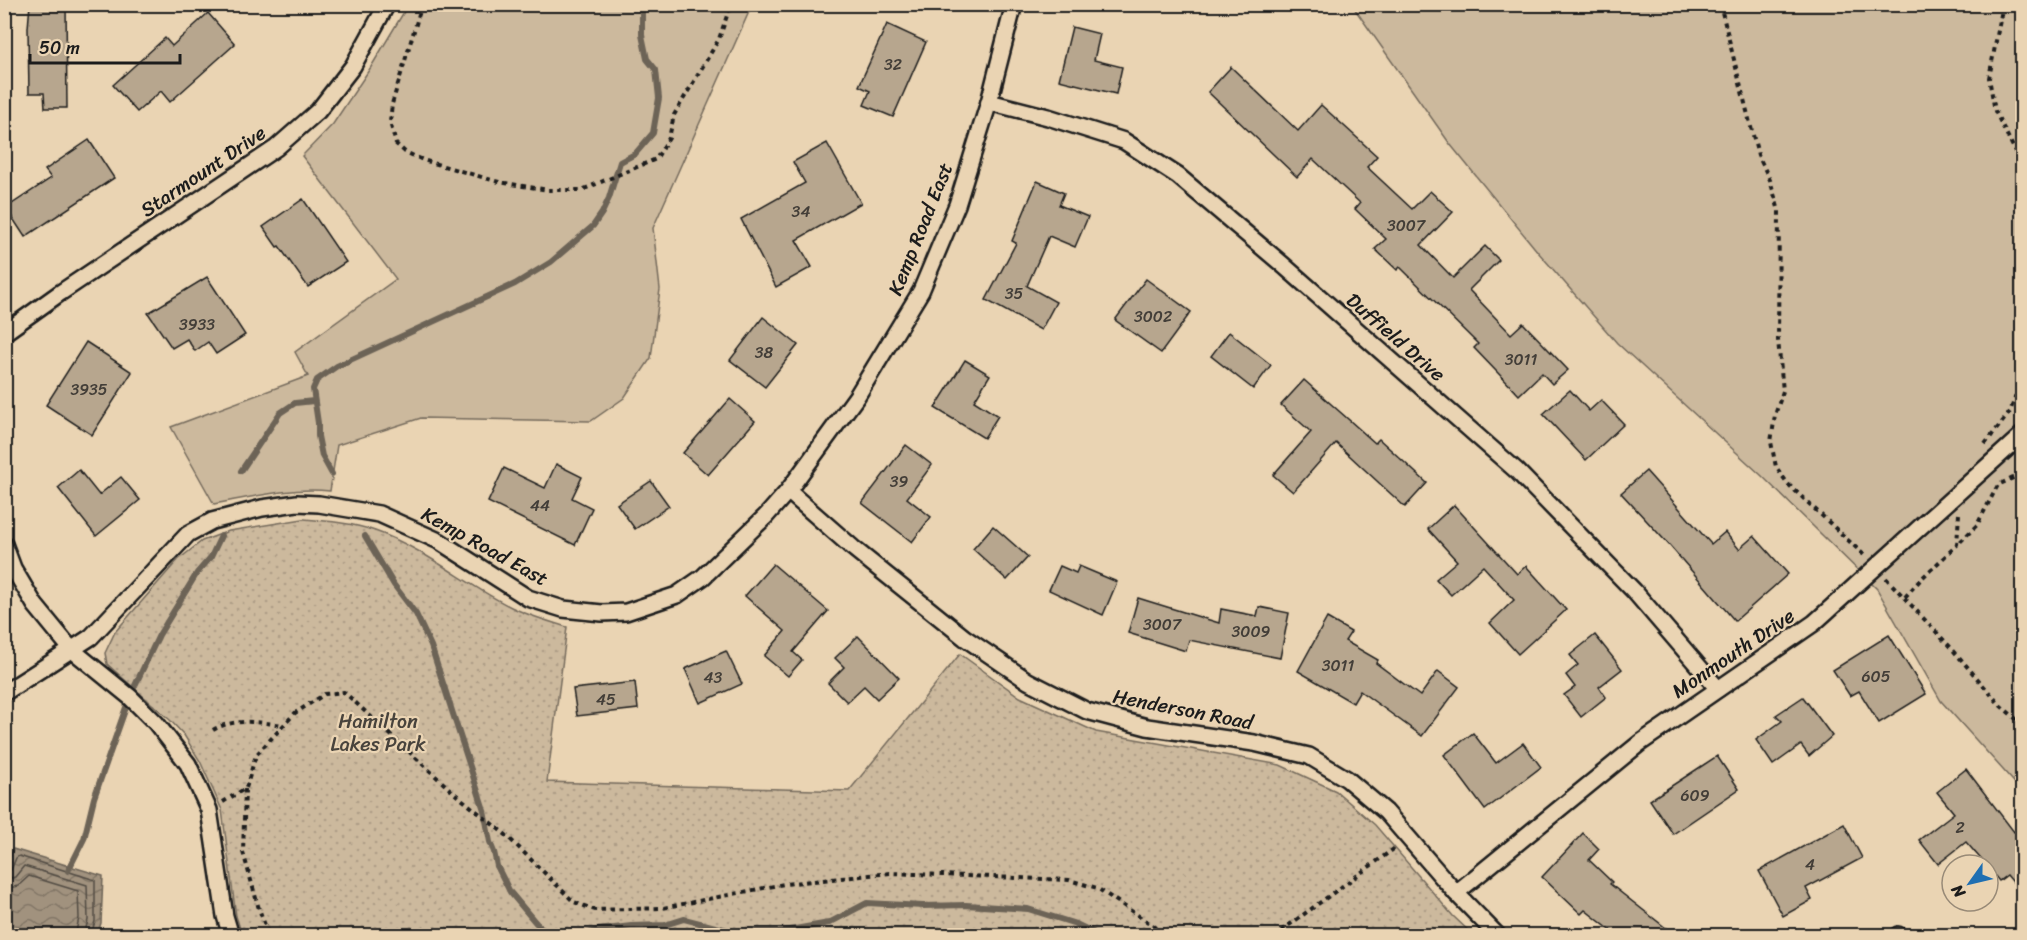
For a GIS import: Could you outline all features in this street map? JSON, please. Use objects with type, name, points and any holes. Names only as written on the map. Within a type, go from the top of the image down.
[{"type":"street","name":"Starmount Drive","points":[[4,333],[276,148],[318,111],[353,66],[387,4]]},
{"type":"street","name":"Kemp Road East","points":[[4,693],[91,637],[188,534],[212,521],[242,512],[297,503],[348,508],[379,514],[439,541],[528,598],[563,609],[602,613],[626,612],[677,595],[703,577],[766,516],[788,491],[857,396],[921,291],[957,205],[989,102],[1014,4]]},
{"type":"street","name":"Duffield Drive","points":[[989,102],[1048,117],[1124,141],[1178,177],[1282,264],[1517,471],[1634,591],[1718,689]]},
{"type":"street","name":"Monmouth Drive","points":[[1456,893],[1640,743],[1814,623],[2022,435]]},
{"type":"street","name":"Henderson Road","points":[[788,491],[853,548],[965,638],[1028,681],[1087,711],[1147,727],[1254,743],[1309,756],[1347,779],[1386,812],[1456,893],[1498,936]]},
{"type":"street","points":[[4,544],[13,568],[35,605],[71,650],[130,697],[156,723],[188,764],[209,810],[225,916],[231,936]]},
{"type":"path","points":[[422,4],[392,104],[390,122],[396,144],[405,152],[423,160],[499,182],[548,190],[582,190],[656,159],[669,138],[674,115],[719,39],[731,4]]},
{"type":"path","points":[[1720,4],[1758,154],[1770,180],[1779,212],[1778,340],[1783,391],[1775,415],[1771,442],[1776,467],[1788,484],[1905,597],[2000,705],[2022,724]]},
{"type":"path","points":[[2002,4],[1989,78],[1995,111],[2022,165]]},
{"type":"path","points":[[1905,597],[1957,545]]},
{"type":"path","points":[[269,936],[243,852],[246,788],[256,755],[295,713],[325,694],[344,692],[454,793],[506,835],[574,902],[596,910],[663,908],[784,884],[890,873],[1069,880],[1097,888],[1169,936]]},
{"type":"path","points":[[213,730],[220,725],[236,722],[282,725]]},
{"type":"path","points":[[209,810],[246,788]]},
{"type":"path","points":[[1274,936],[1408,838]]},
{"type":"green space","points":[[408,5],[752,5],[653,228],[660,289],[651,358],[624,398],[591,421],[421,418],[337,445],[330,491],[301,490],[214,504],[171,427],[308,376],[295,352],[396,279],[302,156],[333,124]]},
{"type":"green space","points":[[1352,5],[2022,5],[2022,791],[1941,701],[1877,589],[1761,475],[1617,343],[1538,252],[1450,144]]},
{"type":"green space","name":"Hamilton Lakes Park","points":[[303,519],[357,526],[393,538],[511,607],[567,627],[547,782],[849,791],[960,654],[1020,697],[1096,732],[1280,765],[1336,791],[1375,825],[1453,916],[1473,935],[242,935],[236,916],[222,810],[200,761],[184,735],[170,720],[107,664],[105,653],[115,632],[178,560],[202,541],[229,531]]},
{"type":"water","points":[[13,849],[103,876],[101,923],[97,935],[5,935],[5,874]]},
{"type":"building","points":[[30,4],[66,4],[67,108],[45,108],[44,93],[29,93]]},
{"type":"building","points":[[208,13],[235,44],[170,102],[161,91],[137,112],[113,85],[165,38],[172,46]]},
{"type":"building","points":[[887,24],[926,42],[893,117],[864,105],[870,91],[859,86]]},
{"type":"building","points":[[1072,27],[1100,34],[1094,60],[1122,67],[1116,94],[1059,80]]},
{"type":"building","points":[[1231,67],[1298,131],[1321,105],[1377,156],[1367,167],[1412,209],[1430,191],[1453,212],[1421,245],[1453,278],[1485,246],[1499,260],[1469,290],[1511,334],[1523,323],[1568,370],[1552,384],[1542,373],[1519,395],[1474,348],[1478,344],[1400,267],[1397,270],[1375,249],[1386,239],[1355,209],[1360,203],[1313,159],[1297,177],[1208,92]]},
{"type":"building","points":[[89,140],[114,178],[25,237],[6,208],[51,178],[45,170]]},
{"type":"building","points":[[827,143],[861,203],[796,240],[812,267],[776,287],[741,219],[805,183],[793,162]]},
{"type":"building","points":[[1037,181],[1064,193],[1059,205],[1088,217],[1075,247],[1049,236],[1027,286],[1056,302],[1041,330],[986,300],[1016,243],[1012,241]]},
{"type":"building","points":[[303,199],[346,262],[308,287],[263,227]]},
{"type":"building","points":[[207,277],[245,335],[216,354],[208,342],[195,351],[187,339],[172,348],[148,313]]},
{"type":"building","points":[[1146,279],[1191,312],[1161,353],[1115,320]]},
{"type":"building","points":[[763,317],[798,345],[765,387],[730,360]]},
{"type":"building","points":[[1229,332],[1271,365],[1253,389],[1211,356]]},
{"type":"building","points":[[86,342],[132,372],[92,435],[46,405]]},
{"type":"building","points":[[965,360],[990,375],[974,401],[998,416],[984,438],[935,408]]},
{"type":"building","points":[[1304,380],[1375,443],[1379,439],[1427,483],[1405,507],[1336,443],[1293,492],[1273,475],[1311,432],[1281,405]]},
{"type":"building","points":[[1570,390],[1589,411],[1601,400],[1624,424],[1586,460],[1543,414]]},
{"type":"building","points":[[730,399],[755,421],[708,475],[683,453]]},
{"type":"building","points":[[906,445],[932,465],[907,498],[931,517],[912,542],[862,503]]},
{"type":"building","points":[[556,464],[582,477],[572,498],[592,508],[575,545],[488,502],[504,468],[545,488]]},
{"type":"building","points":[[79,470],[99,495],[121,477],[140,500],[96,536],[58,488]]},
{"type":"building","points":[[1646,471],[1711,544],[1725,532],[1739,549],[1754,536],[1788,574],[1735,621],[1621,493]]},
{"type":"building","points":[[651,481],[669,506],[635,529],[617,504]]},
{"type":"building","points":[[1454,505],[1517,574],[1526,566],[1566,610],[1518,654],[1490,623],[1514,600],[1483,566],[1451,595],[1436,579],[1457,561],[1428,529]]},
{"type":"building","points":[[993,526],[1028,557],[1007,580],[973,549]]},
{"type":"building","points":[[773,564],[828,611],[793,652],[802,660],[788,676],[764,656],[785,631],[745,596]]},
{"type":"building","points":[[1060,566],[1076,573],[1079,566],[1117,582],[1103,615],[1049,590]]},
{"type":"building","points":[[1138,598],[1219,623],[1221,609],[1257,616],[1259,607],[1289,613],[1280,658],[1189,640],[1186,651],[1128,633]]},
{"type":"building","points":[[1327,618],[1351,632],[1345,641],[1378,660],[1376,663],[1420,696],[1438,671],[1459,687],[1422,736],[1360,691],[1353,703],[1298,671]]},
{"type":"building","points":[[1595,635],[1622,669],[1599,687],[1606,697],[1581,717],[1564,695],[1575,687],[1566,675],[1578,665],[1570,655]]},
{"type":"building","points":[[1889,635],[1926,694],[1879,723],[1859,691],[1850,696],[1833,670]]},
{"type":"building","points":[[858,636],[899,678],[877,699],[864,686],[847,702],[828,683],[844,667],[835,658]]},
{"type":"building","points":[[726,651],[742,684],[700,703],[685,669]]},
{"type":"building","points":[[635,682],[638,709],[577,716],[573,689]]},
{"type":"building","points":[[1803,697],[1832,736],[1809,756],[1801,745],[1773,765],[1756,740],[1782,721],[1776,715]]},
{"type":"building","points":[[1473,733],[1496,763],[1523,743],[1541,767],[1485,810],[1444,755]]},
{"type":"building","points":[[1717,756],[1739,789],[1673,834],[1650,800]]},
{"type":"building","points":[[1966,769],[2014,832],[2022,825],[2022,893],[2007,875],[2000,880],[2000,853],[1976,853],[1966,842],[1952,853],[1940,853],[1938,864],[1919,840],[1954,813],[1937,792]]},
{"type":"building","points":[[1844,824],[1862,858],[1806,888],[1812,900],[1783,916],[1759,871]]},
{"type":"building","points":[[1583,833],[1599,849],[1589,860],[1612,882],[1610,884],[1676,936],[1618,936],[1585,910],[1581,914],[1542,877]]},
{"type":"waterway","points":[[332,474],[322,456],[318,436],[313,389],[317,380],[337,366],[515,284],[551,262],[593,226],[602,213],[620,162],[635,154],[653,133],[659,98],[656,70],[647,59],[642,35],[642,4]]},
{"type":"waterway","points":[[241,471],[280,413],[295,403],[314,401]]},
{"type":"waterway","points":[[68,871],[84,839],[94,798],[130,696],[159,635],[197,573],[211,557],[221,536]]},
{"type":"waterway","points":[[365,536],[394,585],[416,614],[431,646],[484,810],[497,866],[510,892],[546,932],[585,934],[631,926],[665,925],[684,919],[735,932],[778,932],[829,923],[867,903],[1028,909],[1076,924],[1101,936]]}]
